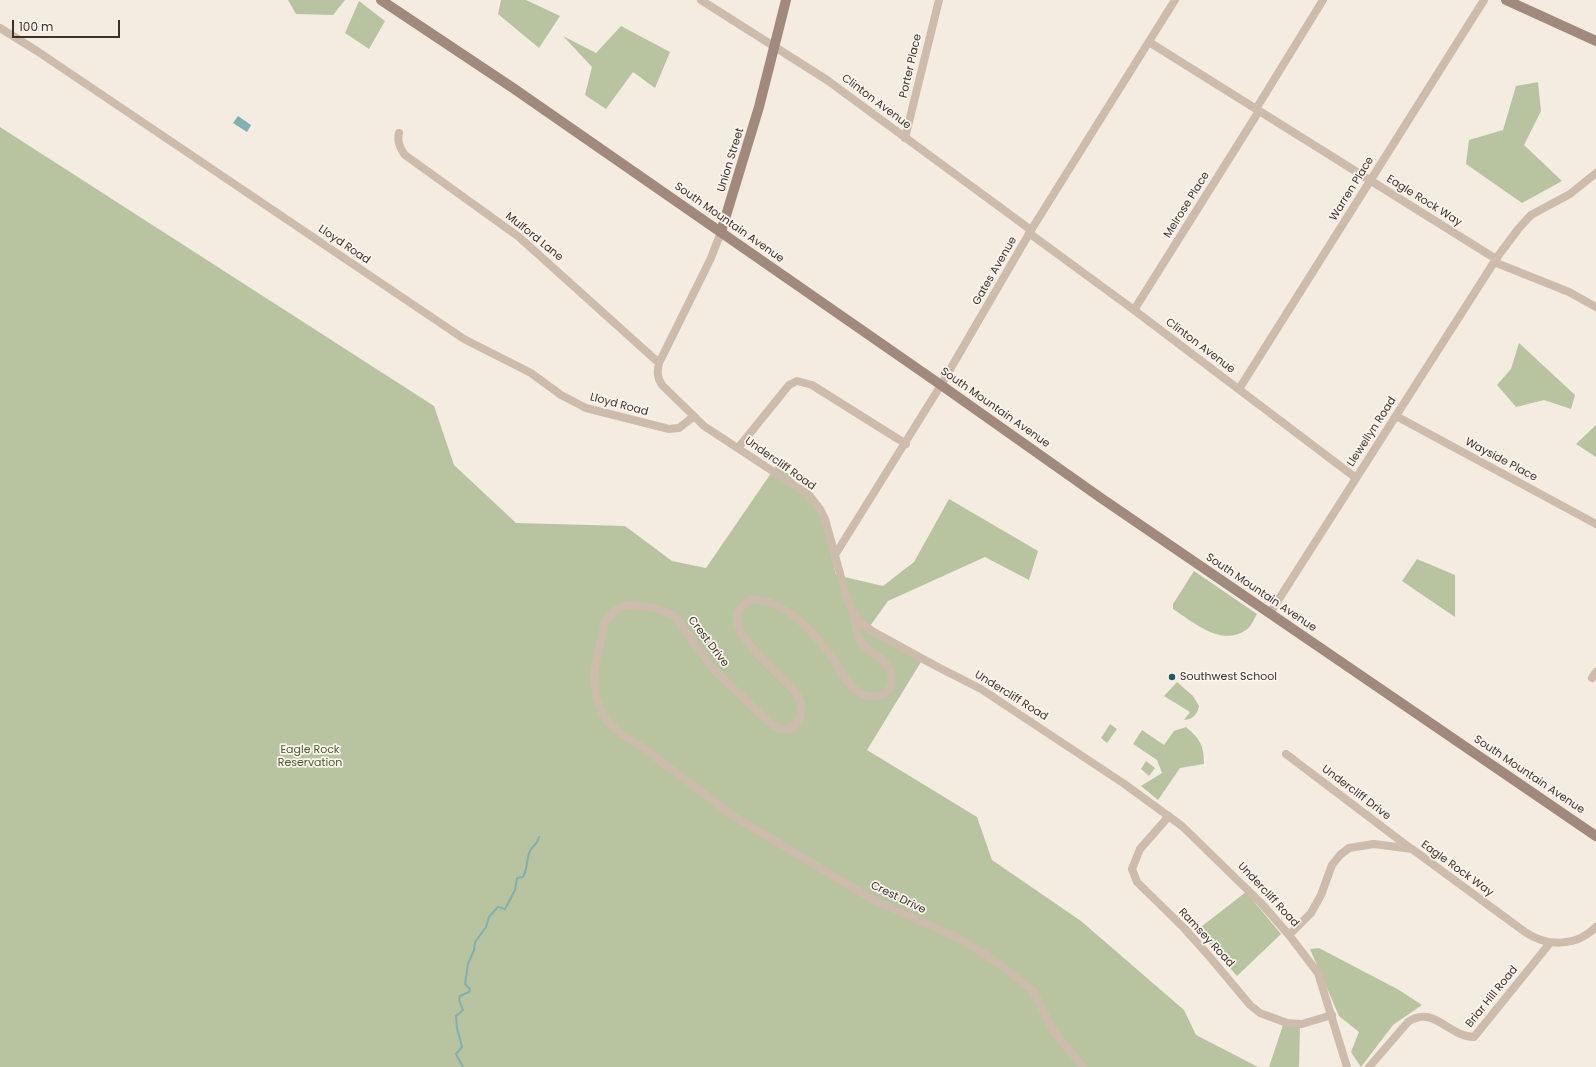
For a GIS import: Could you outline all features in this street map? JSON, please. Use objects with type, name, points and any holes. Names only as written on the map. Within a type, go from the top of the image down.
[{"type":"street","name":"South Mountain Avenue","points":[[381,0],[514,88],[941,385],[1100,498],[1596,836]]},
{"type":"street","name":"Clinton Avenue","points":[[701,0],[827,80],[1356,478]]},
{"type":"street","name":"Union Street","points":[[659,363],[711,258],[721,232],[759,107],[786,0]]},
{"type":"street","name":"Porter Place","points":[[906,138],[938,0]]},
{"type":"street","name":"Gates Avenue","points":[[835,555],[906,444],[1030,232],[1175,0]]},
{"type":"street","name":"Melrose Place","points":[[1134,310],[1323,0]]},
{"type":"street","name":"Warren Place","points":[[1239,389],[1484,0]]},
{"type":"street","points":[[1506,0],[1596,41]]},
{"type":"street","name":"Lloyd Road","points":[[0,28],[38,51],[464,339],[531,373],[574,402],[586,408],[669,429],[679,428],[693,417]]},
{"type":"street","name":"Eagle Rock Way","points":[[1149,42],[1370,180],[1495,261],[1559,288],[1596,307]]},
{"type":"street","name":"Mulford Lane","points":[[399,133],[398,140],[400,148],[405,156],[519,237],[659,363]]},
{"type":"street","name":"Llewellyn Road","points":[[1270,613],[1495,261],[1519,228],[1532,215],[1570,194],[1596,173]]},
{"type":"street","name":"Undercliff Road","points":[[659,363],[657,372],[662,385],[693,417],[809,495],[820,509],[825,519],[847,599],[855,618],[872,631],[981,689],[1124,782],[1182,826],[1234,874],[1290,935],[1318,973],[1347,1067]]},
{"type":"street","points":[[738,448],[789,385],[797,381],[812,385],[906,444]]},
{"type":"street","name":"Wayside Place","points":[[1396,416],[1596,524]]},
{"type":"street","name":"Crest Drive","points":[[855,618],[859,638],[867,648],[886,663],[891,672],[892,682],[889,690],[882,696],[869,696],[856,691],[844,678],[835,662],[818,639],[783,609],[765,601],[752,599],[744,605],[738,620],[742,636],[798,696],[801,714],[795,726],[788,729],[777,729],[771,724],[712,668],[675,616],[655,608],[627,605],[616,609],[610,614],[605,622],[594,671],[596,698],[604,716],[616,730],[646,750],[732,815],[872,899],[960,939],[998,963],[1033,991],[1054,1032],[1083,1067]]},
{"type":"street","name":"Undercliff Drive","points":[[1286,754],[1412,850]]},
{"type":"street","name":"Ramsey Road","points":[[1169,816],[1140,849],[1132,869],[1137,882],[1190,934],[1250,1005],[1260,1013],[1287,1024],[1302,1024],[1332,1015]]},
{"type":"street","name":"Eagle Rock Way","points":[[1290,935],[1311,913],[1332,865],[1340,855],[1349,848],[1374,844],[1412,850],[1535,938],[1550,943],[1563,943],[1580,939],[1596,928]]},
{"type":"street","name":"Briar Hill Road","points":[[1368,1067],[1408,1022],[1416,1018],[1430,1016],[1466,1037],[1474,1037],[1550,943]]},
{"type":"green space","points":[[288,0],[345,0],[333,15],[296,14]]},
{"type":"green space","points":[[501,0],[526,0],[560,16],[539,48],[498,14]]},
{"type":"green space","points":[[359,1],[385,21],[369,49],[345,33]]},
{"type":"green space","points":[[621,26],[670,52],[655,88],[633,72],[606,109],[585,95],[592,67],[563,36],[596,53]]},
{"type":"green space","points":[[1538,82],[1541,111],[1524,145],[1562,181],[1522,203],[1466,164],[1469,140],[1503,130],[1516,86]]},
{"type":"green space","name":"Eagle Rock Reservation","points":[[0,127],[434,406],[454,465],[516,523],[625,526],[672,561],[706,568],[778,463],[821,509],[836,575],[883,586],[914,562],[949,499],[1038,551],[1029,580],[985,557],[888,601],[870,626],[924,657],[867,750],[977,817],[992,860],[1081,921],[1184,1010],[1196,1035],[1258,1067],[0,1067]]},
{"type":"green space","points":[[1519,343],[1575,395],[1571,409],[1544,400],[1516,407],[1497,385],[1511,369]]},
{"type":"green space","points":[[1596,425],[1596,457],[1576,444]]},
{"type":"green space","points":[[1417,559],[1455,575],[1455,617],[1402,581]]},
{"type":"green space","points":[[1194,571],[1257,614],[1248,629],[1237,635],[1218,635],[1199,626],[1173,609],[1173,604]]},
{"type":"green space","points":[[1177,682],[1193,696],[1199,706],[1196,714],[1190,719],[1184,720],[1190,712],[1164,696]]},
{"type":"green space","points":[[1110,724],[1117,729],[1107,743],[1101,738]]},
{"type":"green space","points":[[1186,727],[1195,735],[1202,747],[1204,764],[1180,768],[1158,800],[1141,786],[1162,773],[1157,760],[1133,744],[1142,730],[1164,745],[1174,731]]},
{"type":"green space","points":[[1146,761],[1155,768],[1149,776],[1141,769]]},
{"type":"green space","points":[[1246,892],[1281,934],[1237,976],[1197,930]]},
{"type":"green space","points":[[1319,948],[1399,990],[1422,1005],[1393,1025],[1361,1067],[1351,1052],[1359,1032],[1339,1016],[1310,949]]},
{"type":"green space","points":[[1283,1025],[1300,1026],[1299,1067],[1269,1067]]},
{"type":"water","points":[[238,116],[251,125],[247,132],[233,123]]},
{"type":"waterway","points":[[463,1067],[456,1054],[462,1047],[457,1028],[456,1016],[463,1010],[459,1000],[460,996],[469,992],[470,989],[465,984],[468,964],[474,950],[475,942],[486,927],[489,917],[498,907],[505,909],[515,890],[517,878],[523,877],[530,851],[539,837]]},
{"type":"place","name":"Southwest School","points":[[1172,677]]}]
